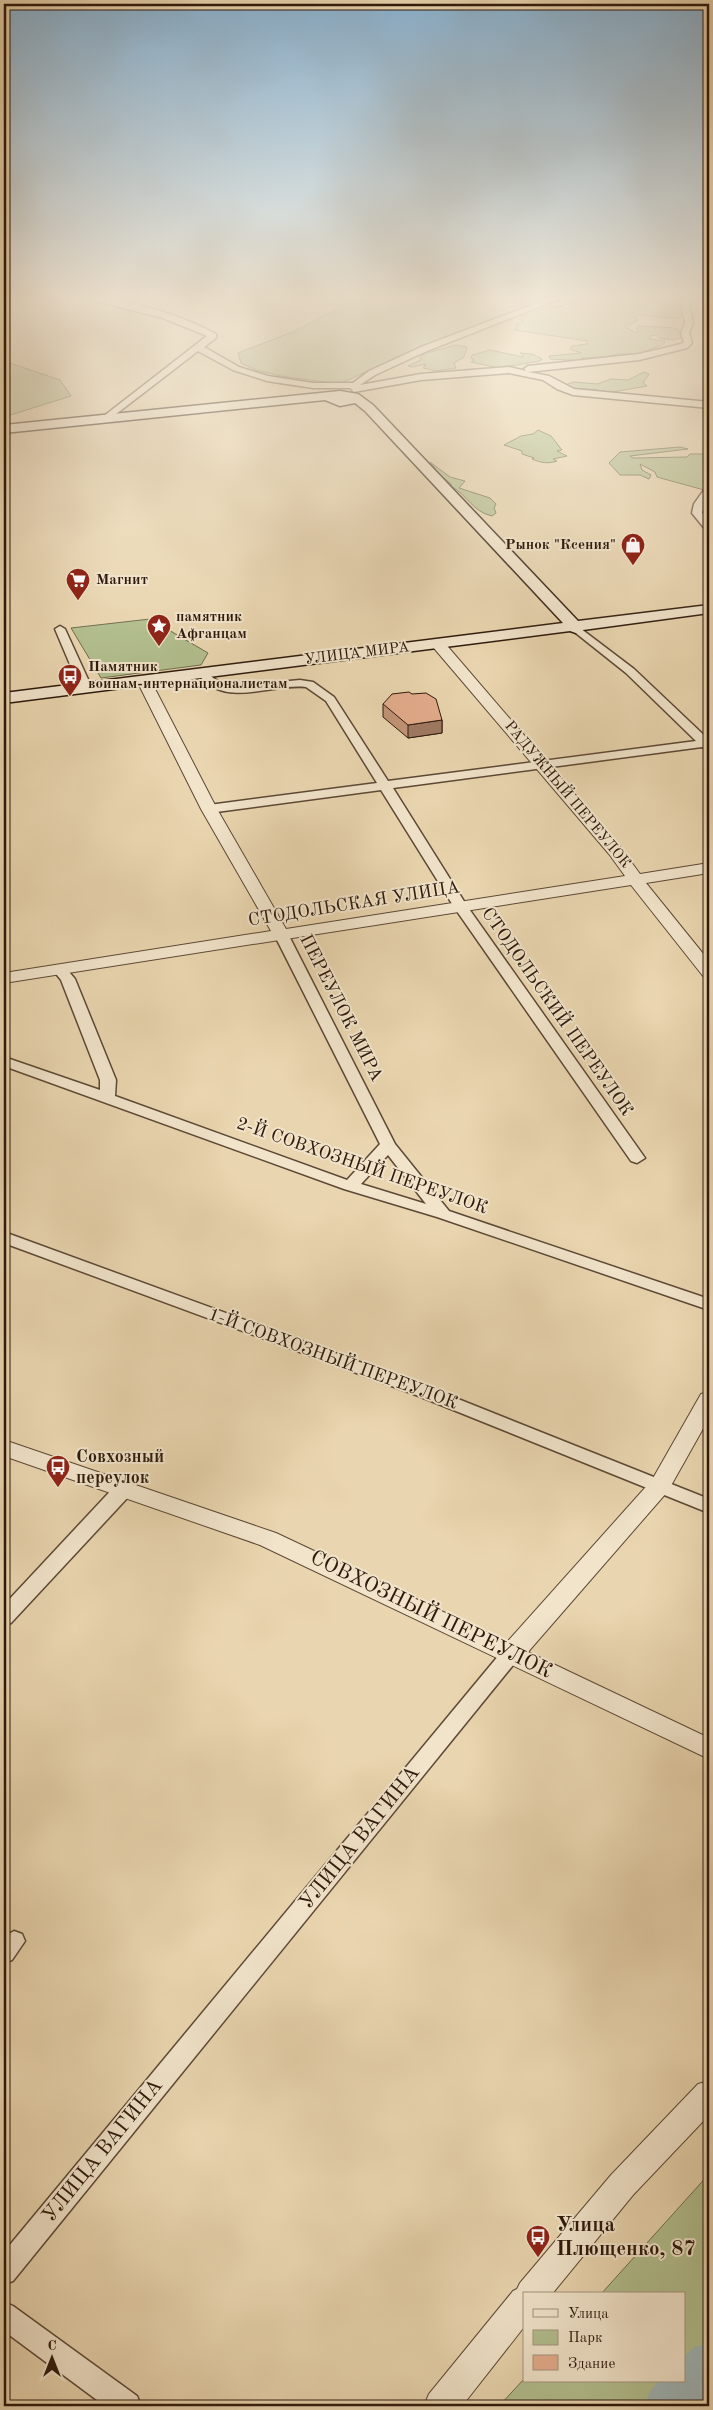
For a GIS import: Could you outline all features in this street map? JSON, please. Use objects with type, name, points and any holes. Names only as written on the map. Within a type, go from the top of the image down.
[{"type":"main road","points":[[4,429],[205,408]]},
{"type":"main road","points":[[368,408],[576,628]]},
{"type":"main road","name":"УЛИЦА МИРА","points":[[4,698],[576,628],[709,609]]},
{"type":"street","points":[[106,418],[119,408]]},
{"type":"street","points":[[709,489],[699,504],[697,513],[709,526]]},
{"type":"street","points":[[576,628],[630,671],[708,745]]},
{"type":"street","points":[[60,629],[86,688]]},
{"type":"street","name":"РАДУЖНЫЙ ПЕРЕУЛОК","points":[[438,644],[615,851],[709,972]]},
{"type":"street","name":"СТОДОЛЬСКИЙ ПЕРЕУЛОК","points":[[203,673],[209,682],[223,689],[244,689],[300,683],[309,684],[320,690],[330,699],[461,908],[637,1158]]},
{"type":"street","name":"ПЕРЕУЛОК МИРА","points":[[144,680],[209,809],[282,936],[388,1146],[443,1214]]},
{"type":"street","points":[[209,809],[540,763],[708,745]]},
{"type":"street","name":"СТОДОЛЬСКАЯ УЛИЦА","points":[[4,978],[709,868]]},
{"type":"street","points":[[60,970],[68,979],[108,1080],[107,1098]]},
{"type":"street","name":"2-Й СОВХОЗНЫЙ ПЕРЕУЛОК","points":[[4,1061],[350,1186],[443,1214],[709,1304]]},
{"type":"street","points":[[350,1186],[388,1146]]},
{"type":"street","name":"1-Й СОВХОЗНЫЙ ПЕРЕУЛОК","points":[[4,1236],[422,1391],[709,1506]]},
{"type":"street","name":"УЛИЦА ВАГИНА","points":[[4,2272],[511,1654],[660,1485],[709,1400]]},
{"type":"street","name":"СОВХОЗНЫЙ ПЕРЕУЛОК","points":[[4,1448],[268,1539],[709,1749]]},
{"type":"street","points":[[4,1618],[124,1489]]},
{"type":"street","points":[[533,2292],[622,2185],[709,2094]]},
{"type":"street","points":[[441,2406],[523,2303]]},
{"type":"street","points":[[4,2315],[127,2406]]},
{"type":"green space","points":[[4,408],[31,408],[4,417]]},
{"type":"green space","points":[[538,430],[551,436],[562,450],[557,451],[567,456],[553,459],[557,461],[554,462],[542,462],[522,454],[522,451],[504,445],[521,436],[533,434]]},
{"type":"green space","points":[[680,447],[688,449],[630,456],[633,458],[687,457],[690,454],[707,454],[703,451],[709,450],[709,484],[704,490],[657,477],[655,472],[640,464],[642,470],[651,475],[649,479],[640,475],[620,475],[609,463],[620,452]]},
{"type":"green space","points":[[430,462],[450,477],[465,481],[459,488],[490,498],[496,504],[494,508],[496,513],[492,516],[480,511],[451,486]]},
{"type":"green space","points":[[150,619],[208,653],[201,665],[101,678],[71,628]]},
{"type":"green space","points":[[709,2174],[709,2406],[499,2406],[523,2380],[523,2382],[686,2382],[686,2292],[603,2292]]},
{"type":"building","points":[[409,692],[412,694],[426,693],[436,699],[442,720],[408,725],[383,704],[392,694]]},
{"type":"waterway","points":[[667,2406],[709,2364]]},
{"type":"place","name":"Рынок \"Ксения\"","points":[[633,566]]},
{"type":"place","name":"Магнит","points":[[78,601]]},
{"type":"place","name":"памятник Афганцам","points":[[159,647]]},
{"type":"place","name":"Памятник воинам‐интернационалистам","points":[[70,697]]},
{"type":"place","name":"Совхозный переулок","points":[[58,1488]]},
{"type":"place","name":"Улица Плющенко, 87","points":[[538,2258]]}]
